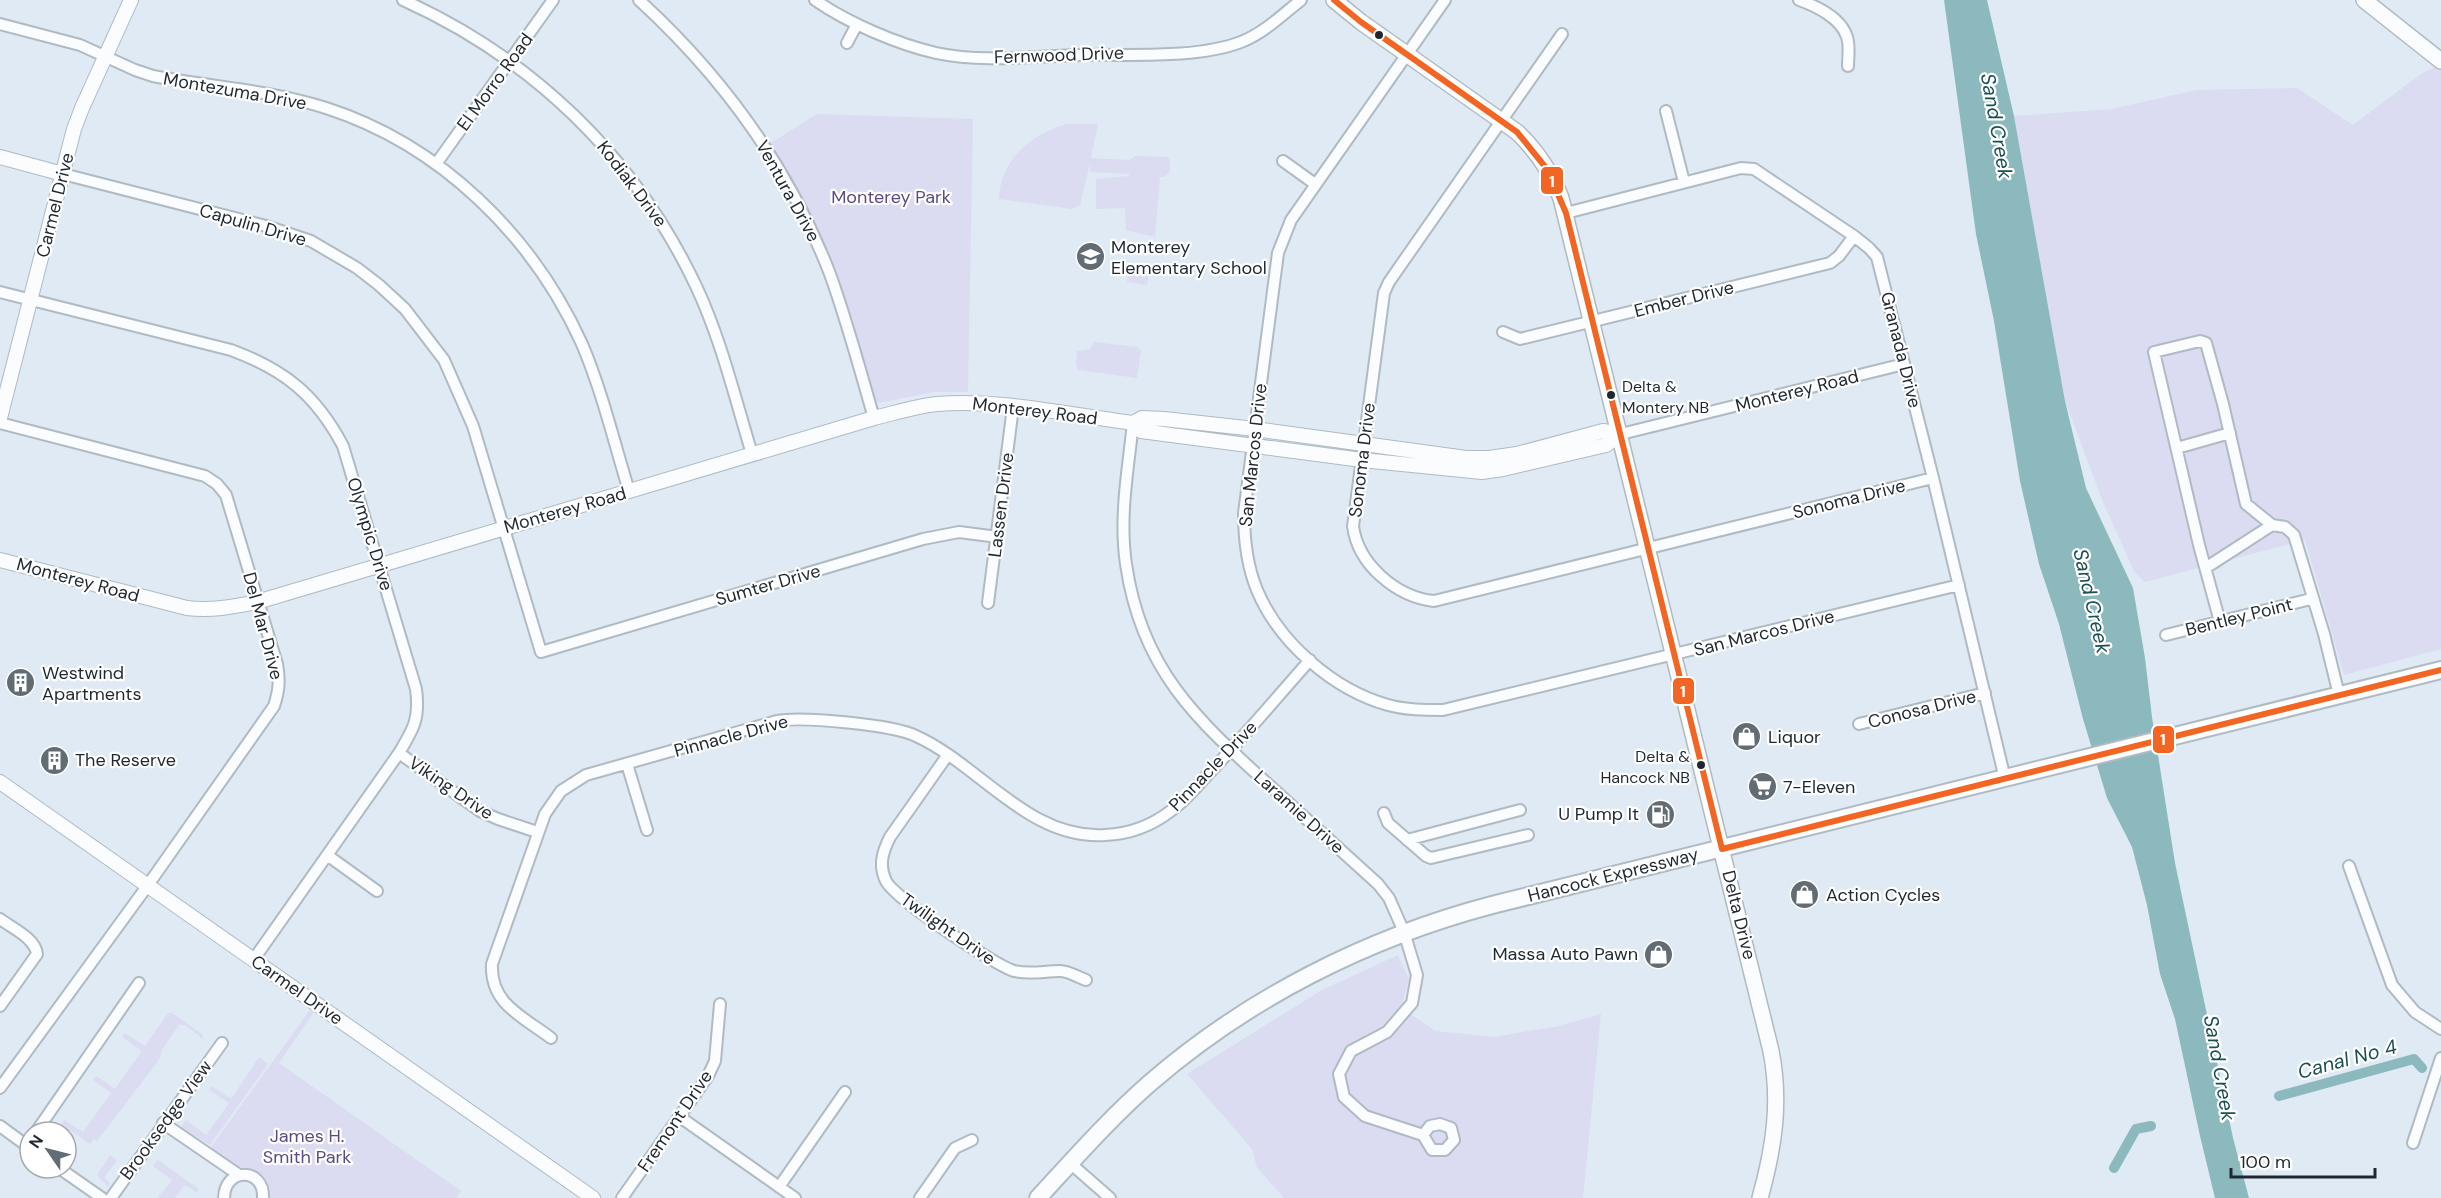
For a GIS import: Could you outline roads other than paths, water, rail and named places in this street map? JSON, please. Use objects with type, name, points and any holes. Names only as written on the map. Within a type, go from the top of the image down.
[{"type":"main road","name":"Delta Drive","points":[[1334,0],[1361,22],[1502,120],[1532,146],[1554,180],[1566,213],[1774,1067],[1776,1123],[1771,1158],[1760,1198]]},
{"type":"main road","points":[[2364,0],[2441,61]]},
{"type":"main road","name":"Hancock Expressway","points":[[1038,1198],[1113,1118],[1152,1082],[1215,1034],[1309,975],[1404,932],[1492,905],[2441,669]]},
{"type":"street","name":"Carmel Drive","points":[[0,418],[81,108],[130,0]]},
{"type":"street","name":"Kodiak Drive","points":[[403,0],[460,28],[510,60],[557,98],[603,145],[631,178],[666,230],[708,313],[752,454]]},
{"type":"street","name":"El Morro Road","points":[[436,164],[554,0]]},
{"type":"street","name":"Ventura Drive","points":[[639,0],[690,49],[716,79],[738,107],[780,171],[809,224],[830,274],[874,418]]},
{"type":"street","name":"Fernwood Drive","points":[[815,0],[857,24],[918,47],[959,56],[983,58],[1203,51],[1243,41],[1261,32],[1301,0]]},
{"type":"street","name":"San Marcos Drive","points":[[1444,0],[1291,220],[1278,253],[1244,513],[1244,538],[1250,568],[1267,610],[1290,641],[1310,660],[1348,689],[1369,699],[1391,706],[1418,710],[1443,710],[1959,585]]},
{"type":"street","points":[[1799,0],[1820,8],[1840,26],[1847,38],[1848,66]]},
{"type":"street","name":"Montezuma Drive","points":[[0,24],[80,45],[153,76],[269,93],[328,109],[389,136],[436,164],[465,186],[500,220],[527,251],[550,284],[566,312],[590,366],[629,491]]},
{"type":"street","points":[[847,43],[857,24]]},
{"type":"street","name":"Sonoma Drive","points":[[1562,34],[1389,282],[1384,293],[1353,526],[1354,537],[1370,563],[1398,590],[1409,596],[1434,601],[1933,478]]},
{"type":"street","points":[[1666,111],[1684,182]]},
{"type":"street","name":"Capulin Drive","points":[[0,157],[266,226],[311,241],[332,252],[379,285],[405,309],[444,360],[473,426],[541,652]]},
{"type":"street","points":[[1283,161],[1316,184]]},
{"type":"street","name":"Granada Drive","points":[[1566,213],[1741,168],[1754,169],[1854,236],[1877,257],[2005,779]]},
{"type":"street","name":"Ember Drive","points":[[1503,332],[1520,339],[1830,263],[1839,256],[1854,236]]},
{"type":"street","name":"Olympic Drive","points":[[0,291],[231,350],[272,367],[289,378],[321,410],[343,446],[416,689],[418,716],[414,730],[399,753],[254,959]]},
{"type":"street","name":"Bentley Point","points":[[2177,448],[2154,352],[2200,341],[2206,343],[2246,504],[2272,525],[2285,527],[2294,535],[2324,634],[2339,695]]},
{"type":"street","name":"Monterey Road","points":[[0,560],[187,608],[216,610],[257,602],[874,418],[935,404],[967,403],[1013,407],[1133,423],[1142,418],[1256,429],[1466,459],[1517,454],[1603,432],[1621,434],[1904,364]]},
{"type":"street","name":"Lassen Drive","points":[[988,603],[1013,407]]},
{"type":"street","name":"Del Mar Drive","points":[[0,423],[205,476],[217,484],[226,495],[279,677],[279,690],[274,706],[148,885],[0,1088]]},
{"type":"street","name":"Monterey Road","points":[[1133,423],[1141,431],[1482,472],[1606,445],[1621,434]]},
{"type":"street","name":"Laramie Drive","points":[[1133,423],[1124,504],[1126,562],[1133,602],[1145,635],[1166,677],[1197,718],[1378,884],[1389,898],[1404,932],[1417,975],[1412,1003],[1387,1032],[1351,1051],[1339,1074],[1344,1096],[1365,1116],[1423,1135]]},
{"type":"street","points":[[2220,622],[2207,567],[2199,545],[2177,448],[2230,433]]},
{"type":"street","points":[[2207,567],[2272,525]]},
{"type":"street","name":"Sumter Drive","points":[[541,652],[923,539],[959,532],[998,537]]},
{"type":"street","name":"Bentley Point","points":[[2166,635],[2312,598]]},
{"type":"street","name":"Pinnacle Drive","points":[[551,1038],[503,1002],[494,990],[491,978],[492,964],[537,832],[552,801],[571,783],[586,775],[790,718],[908,732],[1041,821],[1073,833],[1096,836],[1118,835],[1158,820],[1186,797],[1310,660]]},
{"type":"street","name":"Conosa Drive","points":[[1859,724],[1985,693]]},
{"type":"street","name":"Viking Drive","points":[[399,753],[480,811],[537,832]]},
{"type":"street","name":"Twilight Drive","points":[[947,756],[887,843],[881,862],[886,881],[900,897],[1003,967],[1032,973],[1061,970],[1086,980]]},
{"type":"street","points":[[627,764],[647,830]]},
{"type":"street","name":"Carmel Drive","points":[[0,783],[593,1198]]},
{"type":"street","points":[[1407,840],[1520,810]]},
{"type":"street","points":[[1384,813],[1388,823],[1431,858],[1528,835]]},
{"type":"street","points":[[327,855],[377,891]]},
{"type":"street","points":[[2349,866],[2392,985],[2415,1012],[2441,1029]]},
{"type":"street","points":[[0,919],[30,941],[36,948],[37,954],[0,1006]]},
{"type":"street","points":[[44,1120],[139,983]]},
{"type":"street","name":"Fremont Drive","points":[[622,1198],[708,1076],[715,1061],[720,1004]]},
{"type":"street","name":"Brooksedge View","points":[[111,1198],[222,1043]]},
{"type":"street","points":[[2413,1143],[2441,1058]]},
{"type":"street","points":[[779,1187],[845,1092]]},
{"type":"street","points":[[680,1117],[795,1198]]},
{"type":"street","points":[[164,1123],[239,1175],[253,1176],[259,1181],[264,1198]]},
{"type":"street","points":[[0,1126],[18,1137]]},
{"type":"street","points":[[920,1198],[955,1148],[972,1140]]},
{"type":"street","points":[[206,1153],[228,1182]]},
{"type":"street","points":[[1070,1163],[1110,1198]]},
{"type":"street","points":[[224,1198],[228,1182],[239,1175]]},
{"type":"street","points":[[76,1180],[102,1198]]},
{"type":"water","name":"Sand Creek","points":[[1944,0],[1987,0],[2014,116],[2065,401],[2086,488],[2133,588],[2175,863],[2233,1138],[2249,1198],[2215,1198],[2175,1019],[2160,974],[2147,905],[2132,847],[2107,798],[2083,719],[2059,624],[2039,564],[2020,481],[1994,321],[1976,234]]},
{"type":"waterway","name":"Canal No 4","points":[[2279,1096],[2414,1059],[2422,1068]]},
{"type":"waterway","name":"Canal No 4","points":[[2114,1168],[2136,1129],[2151,1126]]},
{"type":"place","name":"Monterey Elementary School","points":[[1090,257]]},
{"type":"place","name":"Delta & Montery NB","points":[[1611,395]]},
{"type":"place","name":"Westwind Apartments","points":[[21,683]]},
{"type":"place","name":"Liquor","points":[[1747,737]]},
{"type":"place","name":"The Reserve","points":[[54,760]]},
{"type":"place","name":"Delta & Hancock NB","points":[[1701,765]]},
{"type":"place","name":"7-Eleven","points":[[1762,787]]},
{"type":"place","name":"U Pump It","points":[[1660,814]]},
{"type":"place","name":"Action Cycles","points":[[1805,895]]},
{"type":"place","name":"Massa Auto Pawn","points":[[1659,954]]},
{"type":"park label","name":"Monterey Park","points":[[891,197]]},
{"type":"park label","name":"James H. Smith Park","points":[[307,1146]]}]
